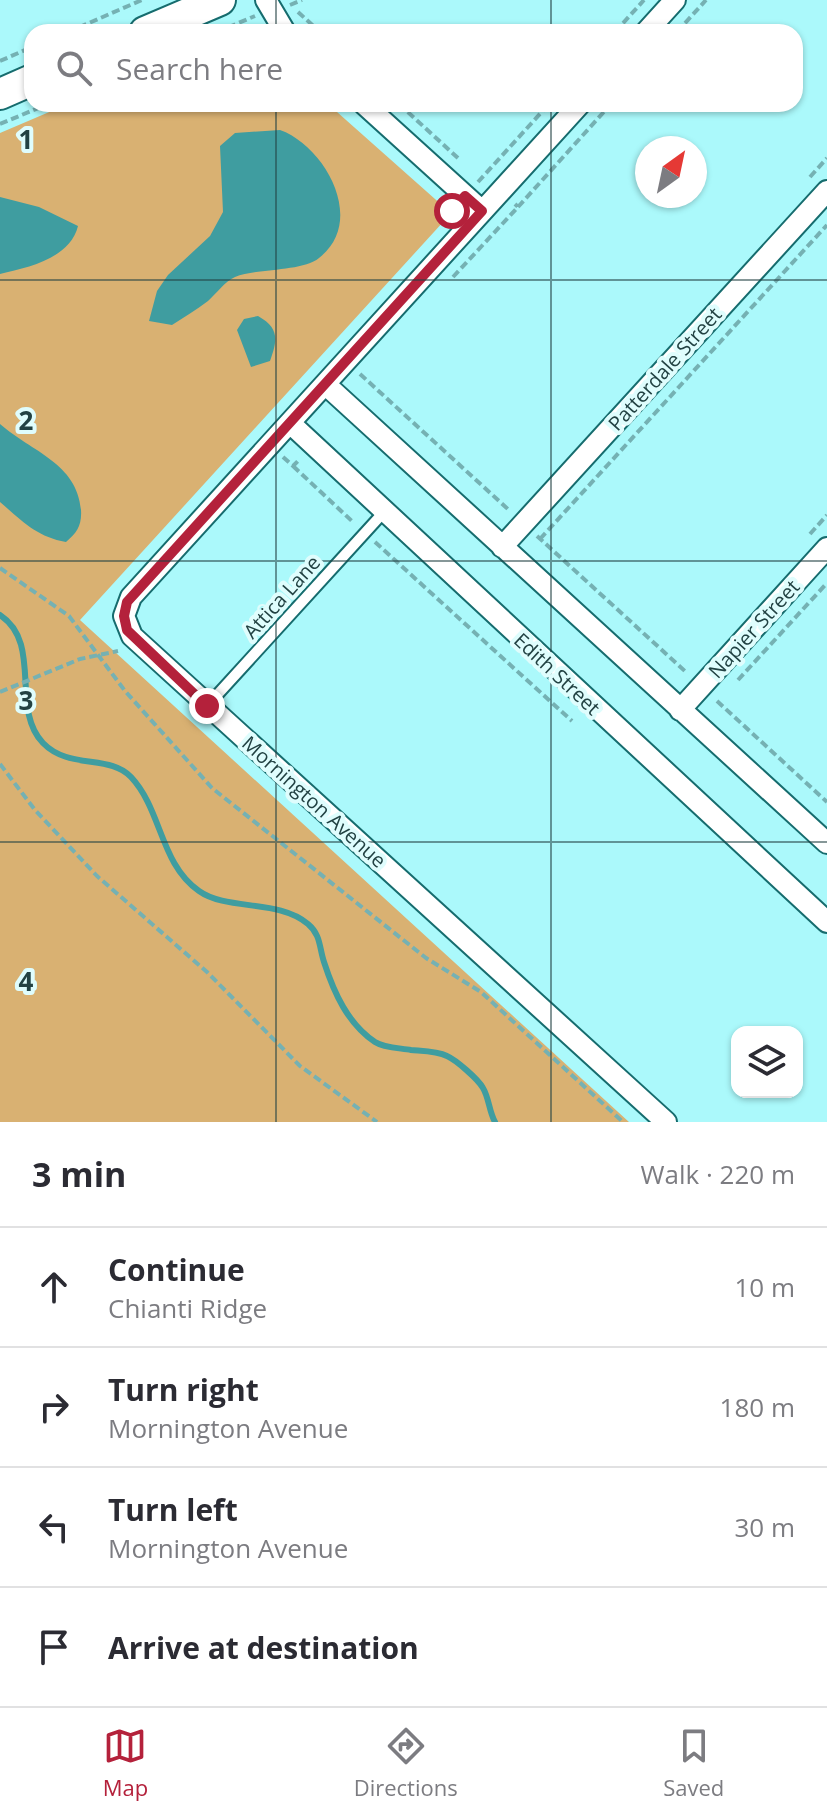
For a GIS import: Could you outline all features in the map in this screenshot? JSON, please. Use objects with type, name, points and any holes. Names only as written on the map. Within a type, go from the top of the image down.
[{"type":"street","points":[[164,24],[220,0]]},
{"type":"street","points":[[266,0],[280,24]]},
{"type":"street","points":[[653,24],[675,0]]},
{"type":"street","points":[[0,94],[24,84]]},
{"type":"street","points":[[373,112],[482,211]]},
{"type":"street","name":"Mornington Avenue","points":[[573,112],[125,607],[125,623],[132,636],[207,706],[666,1122]]},
{"type":"street","name":"Patterdale Street","points":[[502,547],[827,191]]},
{"type":"street","points":[[325,384],[827,843]]},
{"type":"street","name":"Edith Street","points":[[290,423],[383,513],[827,922]]},
{"type":"street","name":"Napier Street","points":[[680,710],[827,548]]},
{"type":"lane","name":"Attica Lane","points":[[207,706],[383,513]]},
{"type":"path","points":[[86,24],[142,0]]},
{"type":"path","points":[[622,24],[644,0]]},
{"type":"path","points":[[684,24],[706,0]]},
{"type":"path","points":[[294,2],[313,24]]},
{"type":"path","points":[[0,61],[24,50]]},
{"type":"path","points":[[0,124],[29,112]]},
{"type":"path","points":[[408,112],[481,179]]},
{"type":"path","points":[[465,196],[542,112]]},
{"type":"path","points":[[518,207],[604,112]]},
{"type":"path","points":[[540,539],[827,225]]},
{"type":"path","points":[[346,362],[827,802]]},
{"type":"path","points":[[293,466],[572,721]]},
{"type":"path","points":[[421,584],[440,565]]},
{"type":"path","points":[[0,568],[69,616],[125,691],[212,788],[426,958],[481,992],[623,1122]]},
{"type":"path","points":[[718,702],[827,583]]},
{"type":"path","points":[[0,692],[80,659],[100,656]]},
{"type":"path","points":[[0,764],[35,810],[97,876],[207,972],[300,1066],[377,1122]]},
{"type":"shaded area","points":[[49,112],[337,112],[444,207],[444,221],[80,620],[629,1122],[0,1122],[0,133]]},
{"type":"water","points":[[280,130],[312,152],[334,186],[340,205],[339,225],[333,243],[319,258],[302,266],[244,274],[231,279],[208,301],[172,325],[149,321],[157,291],[168,275],[210,236],[223,212],[220,146],[235,133]]},
{"type":"water","points":[[0,197],[39,207],[78,226],[74,237],[67,246],[47,259],[0,274]]},
{"type":"water","points":[[258,316],[273,330],[274,346],[270,361],[251,367],[237,330],[244,319]]},
{"type":"water","points":[[0,424],[51,460],[71,481],[78,494],[81,520],[66,542],[38,532],[0,502]]},
{"type":"waterway","points":[[0,615],[13,627],[20,642],[28,713],[33,729],[43,743],[65,756],[112,766],[131,777],[149,805],[176,866],[199,891],[224,901],[283,911],[308,924],[317,937],[337,996],[365,1035],[383,1046],[439,1053],[456,1061],[483,1088],[495,1122]]},
{"type":"route","points":[[207,706],[127,630],[124,616],[127,602],[482,211],[465,196],[452,211]]}]
